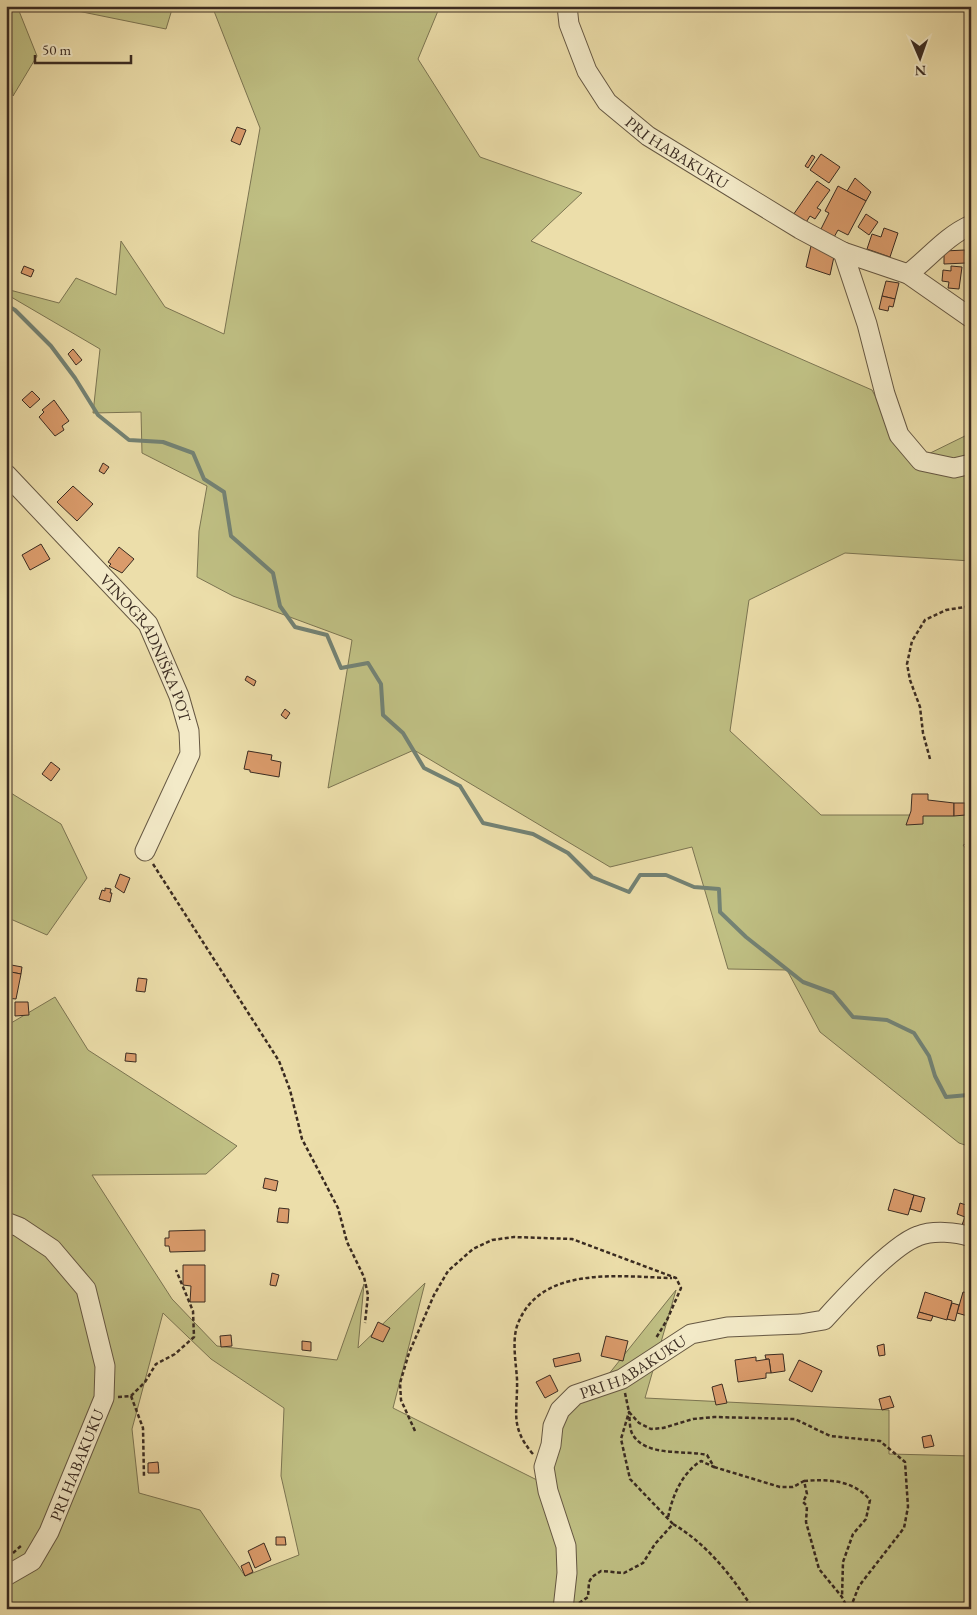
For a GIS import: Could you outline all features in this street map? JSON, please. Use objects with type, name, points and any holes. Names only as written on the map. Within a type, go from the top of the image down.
[{"type":"street","name":"PRI HABAKUKU","points":[[567,6],[569,24],[586,70],[607,102],[648,136],[800,229],[843,252],[908,274],[971,318]]},
{"type":"street","points":[[908,274],[924,263],[941,244],[971,226]]},
{"type":"street","points":[[843,252],[868,324],[885,394],[900,435],[921,460],[954,468],[971,464]]},
{"type":"street","name":"VINOGRADNIŠKA POT","points":[[6,474],[148,624],[179,696],[189,730],[190,754],[145,851]]},
{"type":"street","points":[[6,1222],[19,1227],[52,1249],[86,1289],[105,1366],[104,1398]]},
{"type":"street","name":"PRI HABAKUKU","points":[[570,1607],[566,1546],[548,1491],[544,1467],[551,1445],[553,1426],[560,1410],[575,1395],[622,1379],[691,1334],[727,1327],[800,1324],[824,1320],[842,1300],[905,1243],[919,1235],[956,1232],[971,1237]]},
{"type":"street","name":"PRI HABAKUKU","points":[[6,1576],[32,1561],[49,1532],[104,1398]]},
{"type":"path","points":[[930,760],[923,733],[920,707],[910,680],[908,664],[912,641],[925,620],[946,610],[971,606]]},
{"type":"path","points":[[145,851],[279,1061],[290,1090],[302,1139],[338,1208],[347,1242],[364,1277],[368,1295],[365,1323]]},
{"type":"path","points":[[415,1431],[401,1400],[400,1382],[410,1353],[434,1296],[448,1271],[473,1249],[492,1240],[543,1236],[572,1239],[676,1278],[681,1288],[667,1320],[654,1342]]},
{"type":"path","points":[[144,1478],[143,1428],[131,1396],[146,1382],[156,1364],[175,1354],[194,1337],[193,1311],[176,1270]]},
{"type":"path","points":[[544,1467],[522,1442],[515,1422],[517,1391],[515,1347],[517,1326],[531,1300],[560,1283],[594,1277],[676,1278]]},
{"type":"path","points":[[622,1379],[632,1434],[640,1443],[675,1454],[691,1452],[707,1455],[714,1467]]},
{"type":"path","name":"PRI HABAKUKU","points":[[104,1398],[131,1396]]},
{"type":"path","points":[[629,1412],[621,1439],[630,1480],[640,1492],[651,1499],[673,1524],[692,1535],[724,1568],[753,1609]]},
{"type":"path","points":[[629,1412],[639,1423],[651,1429],[663,1428],[693,1419],[714,1417],[795,1419],[830,1436],[880,1440],[905,1462],[908,1507],[904,1528],[859,1586],[849,1609]]},
{"type":"path","points":[[668,1518],[675,1494],[689,1469],[701,1461],[714,1467],[780,1487],[793,1487],[804,1481],[820,1480],[846,1483],[863,1492],[870,1500],[866,1519],[853,1534],[842,1562],[842,1597]]},
{"type":"path","points":[[804,1481],[808,1494],[803,1502],[807,1506],[806,1522],[819,1569],[842,1597],[849,1609]]},
{"type":"path","points":[[570,1607],[588,1597],[589,1582],[592,1577],[601,1571],[624,1573],[643,1563],[655,1544],[673,1524]]},
{"type":"green space","points":[[6,6],[17,6],[37,56],[13,96],[6,30]]},
{"type":"green space","points":[[53,6],[173,6],[166,29]]},
{"type":"green space","points":[[212,6],[440,6],[418,59],[480,157],[582,193],[531,241],[872,390],[910,463],[971,433],[971,561],[845,553],[749,600],[730,731],[821,815],[971,815],[971,843],[963,845],[971,855],[971,1147],[959,1143],[820,1032],[787,970],[728,969],[692,847],[610,867],[414,750],[328,788],[352,640],[233,596],[197,577],[199,531],[207,486],[142,453],[141,412],[93,413],[100,349],[6,294],[6,289],[59,303],[76,278],[116,295],[121,241],[165,307],[224,334],[260,128]]},
{"type":"green space","points":[[6,790],[61,824],[87,878],[47,935],[6,917]]},
{"type":"green space","points":[[55,997],[88,1050],[237,1146],[206,1174],[92,1175],[172,1299],[217,1346],[337,1360],[364,1284],[358,1348],[425,1283],[393,1408],[547,1485],[549,1426],[608,1375],[676,1290],[645,1398],[889,1410],[889,1454],[971,1456],[971,1609],[6,1609],[6,1026]],"holes":[[[163,1313],[211,1359],[284,1408],[281,1476],[299,1555],[245,1576],[200,1510],[139,1493],[132,1429]]]},
{"type":"building","points":[[237,127],[246,130],[240,145],[231,141]]},
{"type":"building","points":[[821,154],[840,167],[829,183],[810,170]]},
{"type":"building","points":[[812,155],[815,157],[808,168],[805,166]]},
{"type":"building","points":[[855,178],[871,192],[866,201],[847,191]]},
{"type":"building","points":[[817,181],[830,190],[817,208],[821,210],[815,219],[810,216],[805,224],[793,215]]},
{"type":"building","points":[[969,181],[971,181],[971,205],[967,204]]},
{"type":"building","points":[[838,186],[866,201],[848,235],[838,230],[833,239],[820,231],[829,213],[825,211]]},
{"type":"building","points":[[866,214],[878,222],[869,235],[858,227]]},
{"type":"building","points":[[884,228],[898,233],[890,257],[867,249],[872,234],[881,237]]},
{"type":"building","points":[[811,246],[835,252],[830,275],[806,267]]},
{"type":"building","points":[[965,250],[966,263],[944,264],[944,251]]},
{"type":"building","points":[[24,266],[34,270],[31,277],[21,273]]},
{"type":"building","points":[[951,266],[962,267],[959,289],[948,288],[949,282],[942,281],[943,270],[951,271]]},
{"type":"building","points":[[886,281],[899,283],[895,299],[882,296]]},
{"type":"building","points":[[882,296],[895,299],[893,307],[889,306],[888,311],[879,309]]},
{"type":"building","points":[[73,349],[82,360],[76,365],[68,354]]},
{"type":"building","points":[[32,391],[40,399],[30,408],[22,400]]},
{"type":"building","points":[[54,400],[69,421],[62,426],[64,430],[55,436],[39,417],[44,412],[42,410]]},
{"type":"building","points":[[103,463],[109,467],[104,474],[99,471]]},
{"type":"building","points":[[73,486],[93,504],[77,521],[57,502]]},
{"type":"building","points":[[41,544],[50,559],[30,570],[22,555]]},
{"type":"building","points":[[119,547],[134,559],[122,573],[109,566],[111,564],[108,562]]},
{"type":"building","points":[[247,676],[256,681],[254,686],[245,680]]},
{"type":"building","points":[[285,709],[290,713],[286,719],[281,715]]},
{"type":"building","points":[[248,751],[272,755],[271,760],[281,762],[279,777],[250,772],[250,770],[244,769]]},
{"type":"building","points":[[51,762],[60,769],[51,781],[42,774]]},
{"type":"building","points":[[912,794],[928,794],[928,800],[954,803],[954,816],[923,816],[923,824],[906,825],[911,811]]},
{"type":"building","points":[[954,803],[965,803],[965,815],[954,816]]},
{"type":"building","points":[[120,874],[130,878],[124,893],[115,887]]},
{"type":"building","points":[[105,888],[111,889],[110,902],[99,899],[102,890],[105,891]]},
{"type":"building","points":[[6,964],[22,967],[21,974],[6,971]]},
{"type":"building","points":[[6,971],[21,974],[16,999],[6,998]]},
{"type":"building","points":[[138,978],[147,979],[145,992],[136,991]]},
{"type":"building","points":[[15,1002],[28,1002],[29,1015],[15,1016]]},
{"type":"building","points":[[126,1053],[136,1054],[136,1062],[125,1061]]},
{"type":"building","points":[[265,1178],[278,1181],[276,1191],[263,1188]]},
{"type":"building","points":[[894,1189],[914,1195],[908,1215],[888,1210]]},
{"type":"building","points":[[914,1195],[925,1198],[921,1212],[910,1209]]},
{"type":"building","points":[[960,1203],[969,1206],[965,1217],[957,1214]]},
{"type":"building","points":[[969,1206],[971,1206],[971,1228],[962,1225]]},
{"type":"building","points":[[279,1208],[289,1209],[288,1223],[277,1222]]},
{"type":"building","points":[[205,1230],[205,1251],[170,1252],[169,1246],[165,1246],[165,1238],[169,1238],[169,1231]]},
{"type":"building","points":[[183,1265],[205,1265],[205,1302],[190,1302],[191,1286],[183,1285]]},
{"type":"building","points":[[272,1273],[279,1275],[276,1286],[270,1285]]},
{"type":"building","points":[[971,1286],[971,1317],[957,1313],[963,1292],[969,1293]]},
{"type":"building","points":[[925,1292],[952,1301],[947,1320],[919,1312]]},
{"type":"building","points":[[952,1303],[959,1305],[955,1321],[947,1319]]},
{"type":"building","points":[[919,1312],[933,1316],[931,1321],[917,1318]]},
{"type":"building","points":[[378,1322],[390,1328],[383,1342],[371,1337]]},
{"type":"building","points":[[231,1335],[232,1346],[221,1347],[220,1336]]},
{"type":"building","points":[[606,1336],[628,1341],[623,1361],[601,1356]]},
{"type":"building","points":[[302,1341],[311,1342],[311,1351],[302,1350]]},
{"type":"building","points":[[884,1344],[885,1355],[879,1356],[877,1346]]},
{"type":"building","points":[[579,1353],[581,1361],[555,1367],[553,1359]]},
{"type":"building","points":[[783,1354],[785,1371],[771,1373],[769,1359],[766,1359],[765,1355]]},
{"type":"building","points":[[756,1357],[756,1361],[769,1359],[771,1373],[766,1373],[766,1378],[738,1382],[735,1360]]},
{"type":"building","points":[[799,1360],[822,1371],[812,1392],[789,1380]]},
{"type":"building","points":[[550,1375],[558,1391],[545,1398],[536,1382]]},
{"type":"building","points":[[722,1384],[727,1403],[716,1405],[712,1387]]},
{"type":"building","points":[[890,1396],[894,1407],[882,1410],[879,1399]]},
{"type":"building","points":[[931,1435],[934,1446],[924,1448],[922,1437]]},
{"type":"building","points":[[158,1462],[159,1473],[148,1473],[148,1463]]},
{"type":"building","points":[[276,1537],[285,1537],[286,1545],[276,1545]]},
{"type":"building","points":[[264,1543],[271,1560],[255,1568],[248,1551]]},
{"type":"building","points":[[249,1562],[253,1572],[245,1576],[241,1566]]},
{"type":"waterway","points":[[6,305],[15,310],[51,346],[75,378],[98,415],[129,440],[163,442],[193,453],[204,479],[224,492],[231,536],[273,573],[280,606],[295,627],[327,635],[341,668],[368,663],[381,684],[383,715],[403,733],[424,768],[460,786],[483,823],[533,834],[568,853],[592,877],[629,892],[640,875],[666,875],[694,887],[719,889],[720,912],[746,937],[803,982],[833,993],[853,1017],[887,1020],[914,1033],[929,1056],[935,1076],[946,1097],[968,1095],[971,1105]]}]
